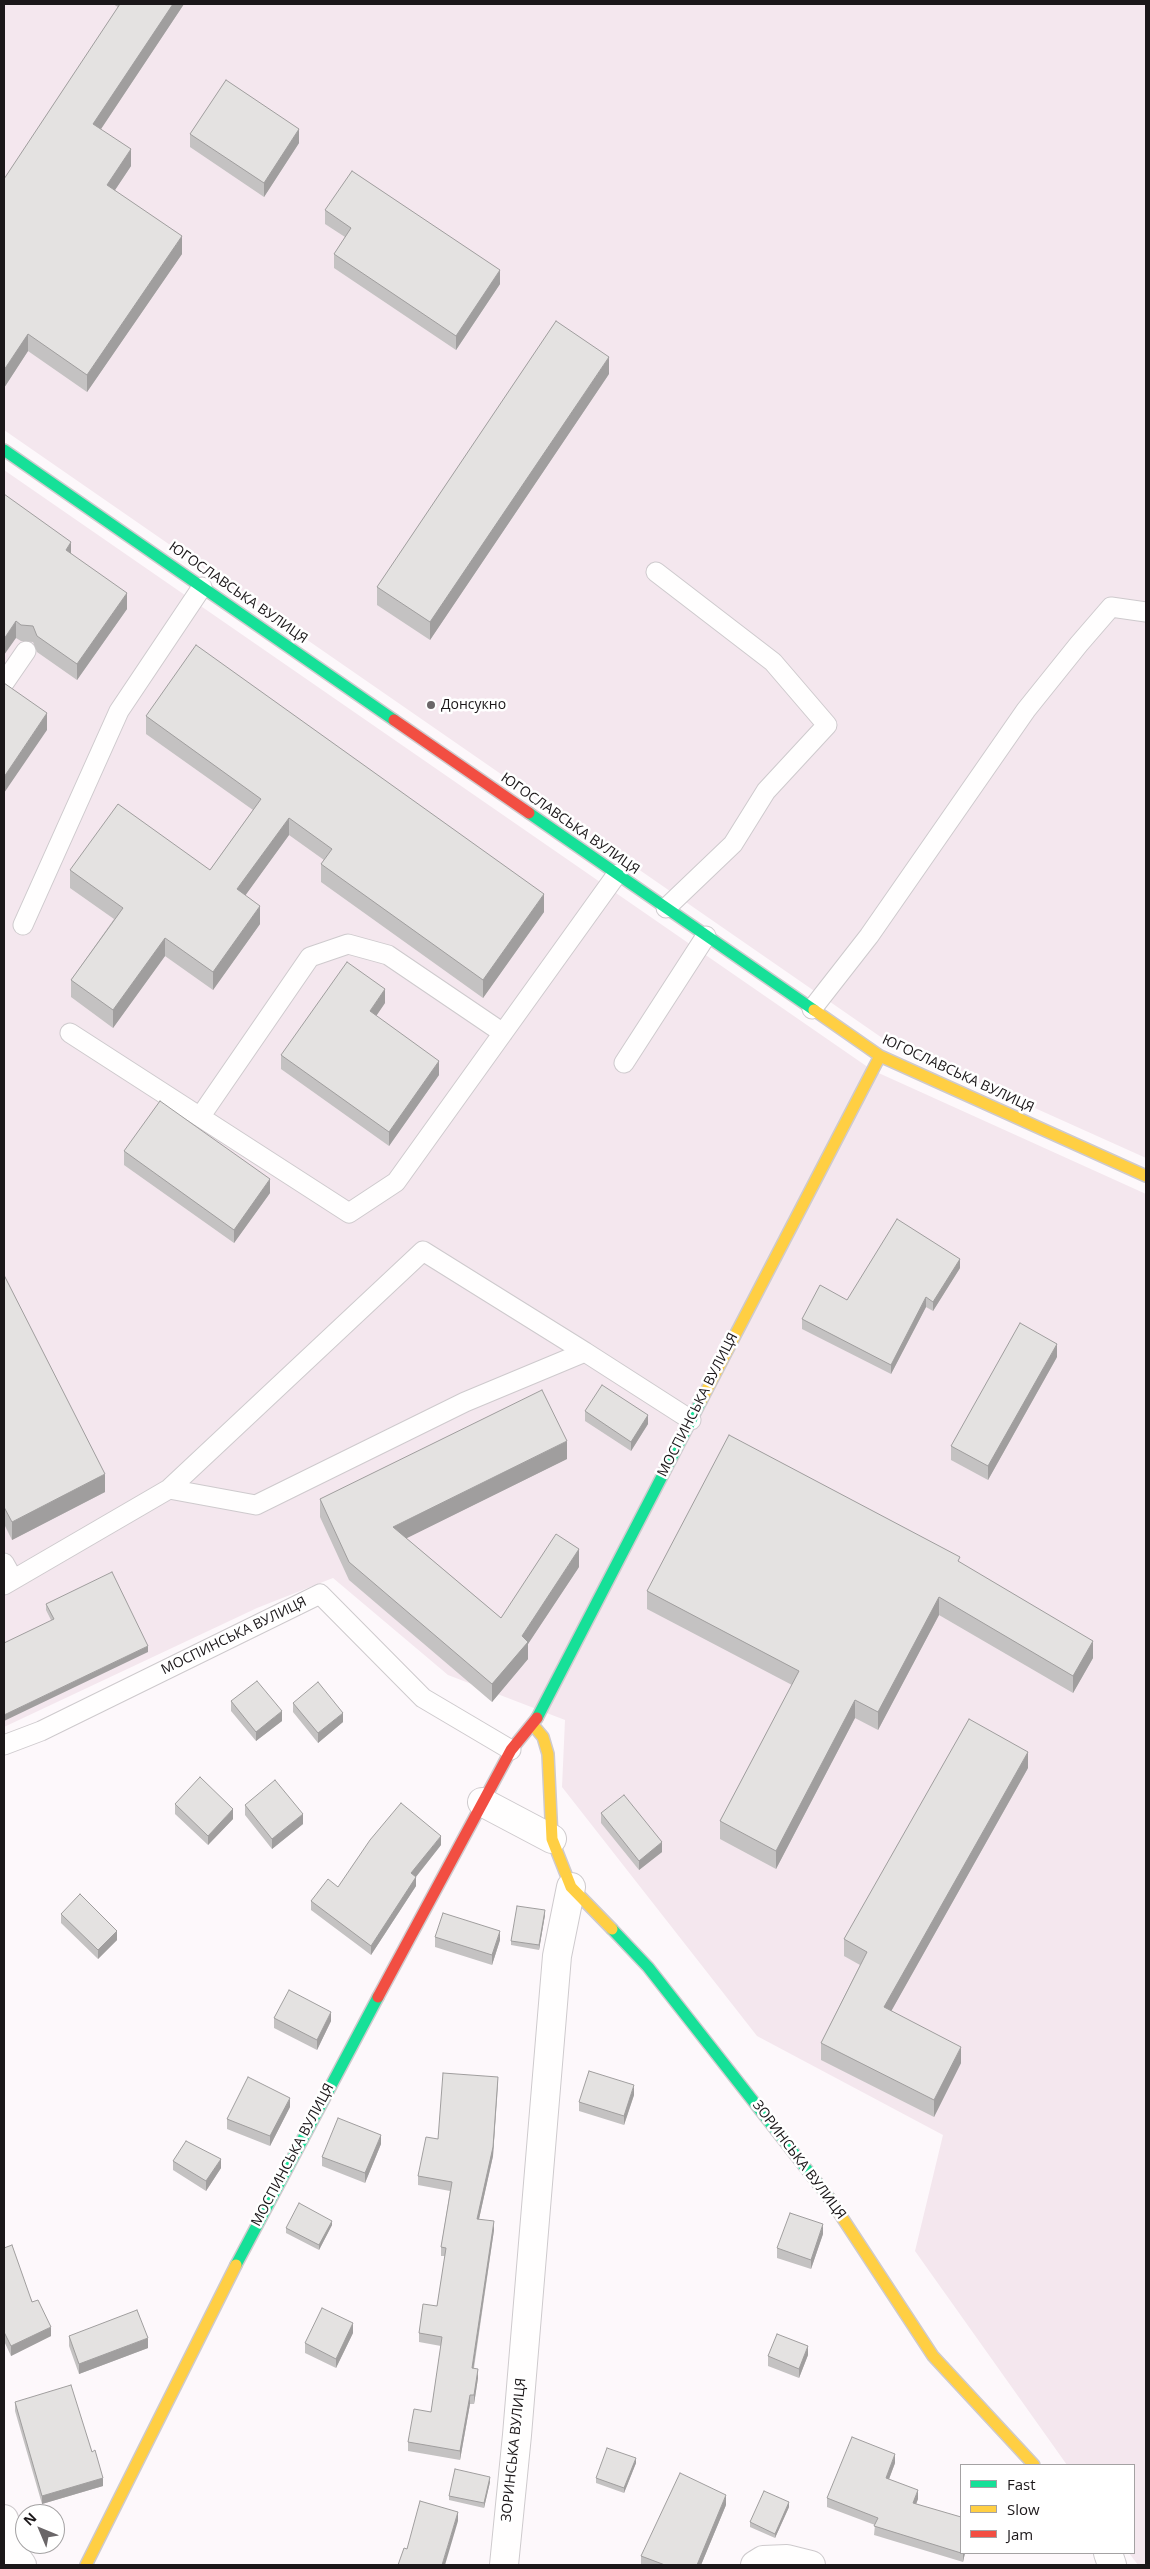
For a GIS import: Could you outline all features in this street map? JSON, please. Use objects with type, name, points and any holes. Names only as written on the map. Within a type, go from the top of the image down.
[{"type":"street","name":"ЮГОСЛАВСЬКА ВУЛИЦЯ","points":[[4,450],[880,1056],[1146,1176]]},
{"type":"street","name":"МОСПИНСЬКА ВУЛИЦЯ","points":[[86,2565],[258,2221],[482,1802],[511,1750],[533,1724],[880,1056]]},
{"type":"street","name":"ЗОРИНСЬКА ВУЛИЦЯ","points":[[533,1724],[542,1737],[548,1754],[552,1839],[571,1887],[648,1967],[819,2182],[934,2356],[1033,2464]]},
{"type":"street","points":[[482,1802],[552,1839]]},
{"type":"street","name":"ЗОРИНСЬКА ВУЛИЦЯ","points":[[504,2565],[517,2434],[557,1956],[571,1887]]},
{"type":"street","points":[[4,2519],[15,2555],[22,2565]]},
{"type":"street","points":[[755,2565],[763,2560],[787,2559],[811,2565]]},
{"type":"lane","points":[[656,572],[773,662],[827,725],[766,791],[733,844],[666,908]]},
{"type":"lane","points":[[23,926],[119,712],[202,587]]},
{"type":"lane","points":[[812,1009],[869,936],[1026,710],[1079,644],[1111,607],[1146,612]]},
{"type":"lane","points":[[4,683],[26,651]]},
{"type":"lane","points":[[70,1033],[350,1213],[396,1182],[617,874]]},
{"type":"lane","points":[[624,1063],[706,936]]},
{"type":"lane","points":[[200,1117],[310,957],[348,944],[388,955],[503,1033]]},
{"type":"lane","points":[[7,1576],[169,1489],[423,1251],[586,1352],[691,1420]]},
{"type":"lane","points":[[169,1489],[256,1505],[465,1402],[586,1352]]},
{"type":"lane","name":"МОСПИНСЬКА ВУЛИЦЯ","points":[[4,1745],[41,1731],[320,1594],[423,1698],[511,1750]]},
{"type":"shaded area","points":[[4,4],[1146,4],[1146,1158],[888,1042],[4,430]]},
{"type":"shaded area","points":[[4,470],[872,1070],[1146,1194],[1146,2565],[1138,2565],[1130,2554],[1135,2554],[1135,2464],[1066,2464],[915,2251],[943,2135],[757,2036],[562,1787],[565,1720],[448,1675],[333,1578],[257,1608],[4,1727]]},
{"type":"building","points":[[120,4],[173,4],[93,124],[131,149],[107,185],[182,236],[87,375],[28,334],[4,370],[4,179]]},
{"type":"building","points":[[226,80],[299,129],[264,183],[190,134]]},
{"type":"building","points":[[352,171],[500,270],[456,336],[334,254],[351,228],[325,210]]},
{"type":"building","points":[[556,321],[609,357],[430,622],[377,587]]},
{"type":"building","points":[[4,494],[71,542],[66,550],[127,593],[77,664],[37,636],[33,626],[21,625],[16,621],[4,639]]},
{"type":"building","points":[[196,645],[544,894],[483,980],[321,864],[332,849],[289,818],[237,889],[260,906],[213,972],[165,938],[113,1010],[71,980],[123,908],[70,870],[118,804],[210,870],[261,799],[146,716]]},
{"type":"building","points":[[4,683],[47,713],[4,777]]},
{"type":"building","points":[[347,962],[385,989],[370,1011],[439,1061],[389,1132],[281,1055]]},
{"type":"building","points":[[160,1101],[270,1179],[234,1230],[124,1151]]},
{"type":"building","points":[[897,1219],[960,1259],[933,1302],[926,1297],[891,1365],[802,1319],[820,1285],[847,1300]]},
{"type":"building","points":[[4,1275],[105,1474],[12,1522],[4,1507]]},
{"type":"building","points":[[1020,1323],[1057,1344],[988,1466],[951,1446]]},
{"type":"building","points":[[602,1385],[648,1415],[631,1442],[585,1411]]},
{"type":"building","points":[[542,1390],[567,1441],[393,1527],[501,1618],[556,1534],[579,1549],[522,1636],[528,1642],[492,1684],[349,1562],[320,1499]]},
{"type":"building","points":[[729,1435],[960,1557],[958,1561],[1093,1641],[1073,1676],[939,1597],[878,1712],[855,1700],[776,1851],[720,1821],[799,1671],[647,1591]]},
{"type":"building","points":[[112,1572],[148,1646],[4,1715],[4,1643],[54,1619],[46,1604]]},
{"type":"building","points":[[257,1681],[282,1711],[256,1732],[231,1701]]},
{"type":"building","points":[[318,1682],[343,1713],[318,1733],[293,1703]]},
{"type":"building","points":[[969,1719],[1028,1752],[884,2007],[961,2047],[934,2100],[821,2043],[867,1952],[844,1939]]},
{"type":"building","points":[[200,1777],[233,1809],[208,1836],[175,1804]]},
{"type":"building","points":[[275,1780],[303,1814],[272,1839],[245,1805]]},
{"type":"building","points":[[624,1795],[662,1842],[639,1861],[601,1813]]},
{"type":"building","points":[[401,1803],[441,1836],[411,1873],[416,1877],[371,1946],[311,1901],[328,1879],[338,1887],[370,1840]]},
{"type":"building","points":[[80,1894],[117,1931],[98,1950],[61,1914]]},
{"type":"building","points":[[517,1906],[545,1910],[539,1945],[511,1941]]},
{"type":"building","points":[[443,1913],[500,1931],[492,1955],[435,1937]]},
{"type":"building","points":[[289,1990],[331,2012],[317,2040],[274,2018]]},
{"type":"building","points":[[589,2071],[634,2085],[624,2116],[579,2102]]},
{"type":"building","points":[[443,2073],[498,2077],[493,2147],[477,2219],[494,2221],[472,2368],[478,2369],[474,2395],[470,2395],[460,2451],[408,2442],[414,2409],[431,2412],[442,2337],[419,2333],[423,2304],[437,2306],[446,2248],[441,2247],[452,2182],[418,2176],[426,2137],[438,2139]]},
{"type":"building","points":[[248,2077],[290,2098],[270,2136],[227,2119]]},
{"type":"building","points":[[338,2118],[381,2135],[365,2173],[322,2157]]},
{"type":"building","points":[[186,2141],[221,2159],[206,2181],[173,2161]]},
{"type":"building","points":[[299,2203],[332,2221],[319,2245],[286,2228]]},
{"type":"building","points":[[790,2213],[823,2224],[811,2260],[777,2248]]},
{"type":"building","points":[[12,2245],[32,2302],[38,2300],[51,2327],[11,2346],[4,2332],[4,2248]]},
{"type":"building","points":[[322,2308],[353,2323],[336,2359],[305,2343]]},
{"type":"building","points":[[137,2310],[148,2338],[79,2364],[69,2336]]},
{"type":"building","points":[[777,2334],[808,2346],[799,2369],[768,2356]]},
{"type":"building","points":[[71,2385],[92,2452],[95,2450],[103,2478],[42,2496],[15,2402]]},
{"type":"building","points":[[852,2437],[895,2454],[886,2478],[918,2490],[913,2503],[960,2517],[960,2553],[874,2526],[878,2518],[827,2498]]},
{"type":"building","points":[[607,2448],[636,2458],[624,2488],[596,2478]]},
{"type":"building","points":[[455,2469],[490,2477],[484,2503],[449,2496]]},
{"type":"building","points":[[680,2473],[726,2495],[697,2565],[665,2565],[641,2556]]},
{"type":"building","points":[[764,2491],[789,2502],[775,2534],[750,2522]]},
{"type":"building","points":[[420,2501],[458,2512],[442,2565],[398,2565],[404,2548],[407,2549]]},
{"type":"traffic: fast","points":[[4,450],[394,720]]},
{"type":"traffic: fast","points":[[529,813],[814,1010]]},
{"type":"traffic: fast","points":[[537,1718],[701,1401]]},
{"type":"traffic: fast","points":[[612,1929],[648,1967],[830,2199]]},
{"type":"traffic: fast","points":[[236,2265],[378,1997]]},
{"type":"traffic: slow","points":[[814,1010],[880,1056],[1146,1176]]},
{"type":"traffic: slow","points":[[701,1401],[880,1056]]},
{"type":"traffic: slow","points":[[533,1725],[543,1737],[548,1754],[552,1839],[571,1887],[612,1929]]},
{"type":"traffic: slow","points":[[830,2199],[933,2356],[1033,2464]]},
{"type":"traffic: slow","points":[[86,2565],[236,2265]]},
{"type":"traffic: jam","points":[[394,720],[529,813]]},
{"type":"traffic: jam","points":[[378,1997],[511,1750],[537,1718]]},
{"type":"place","name":"Донсукно","points":[[431,705]]}]
